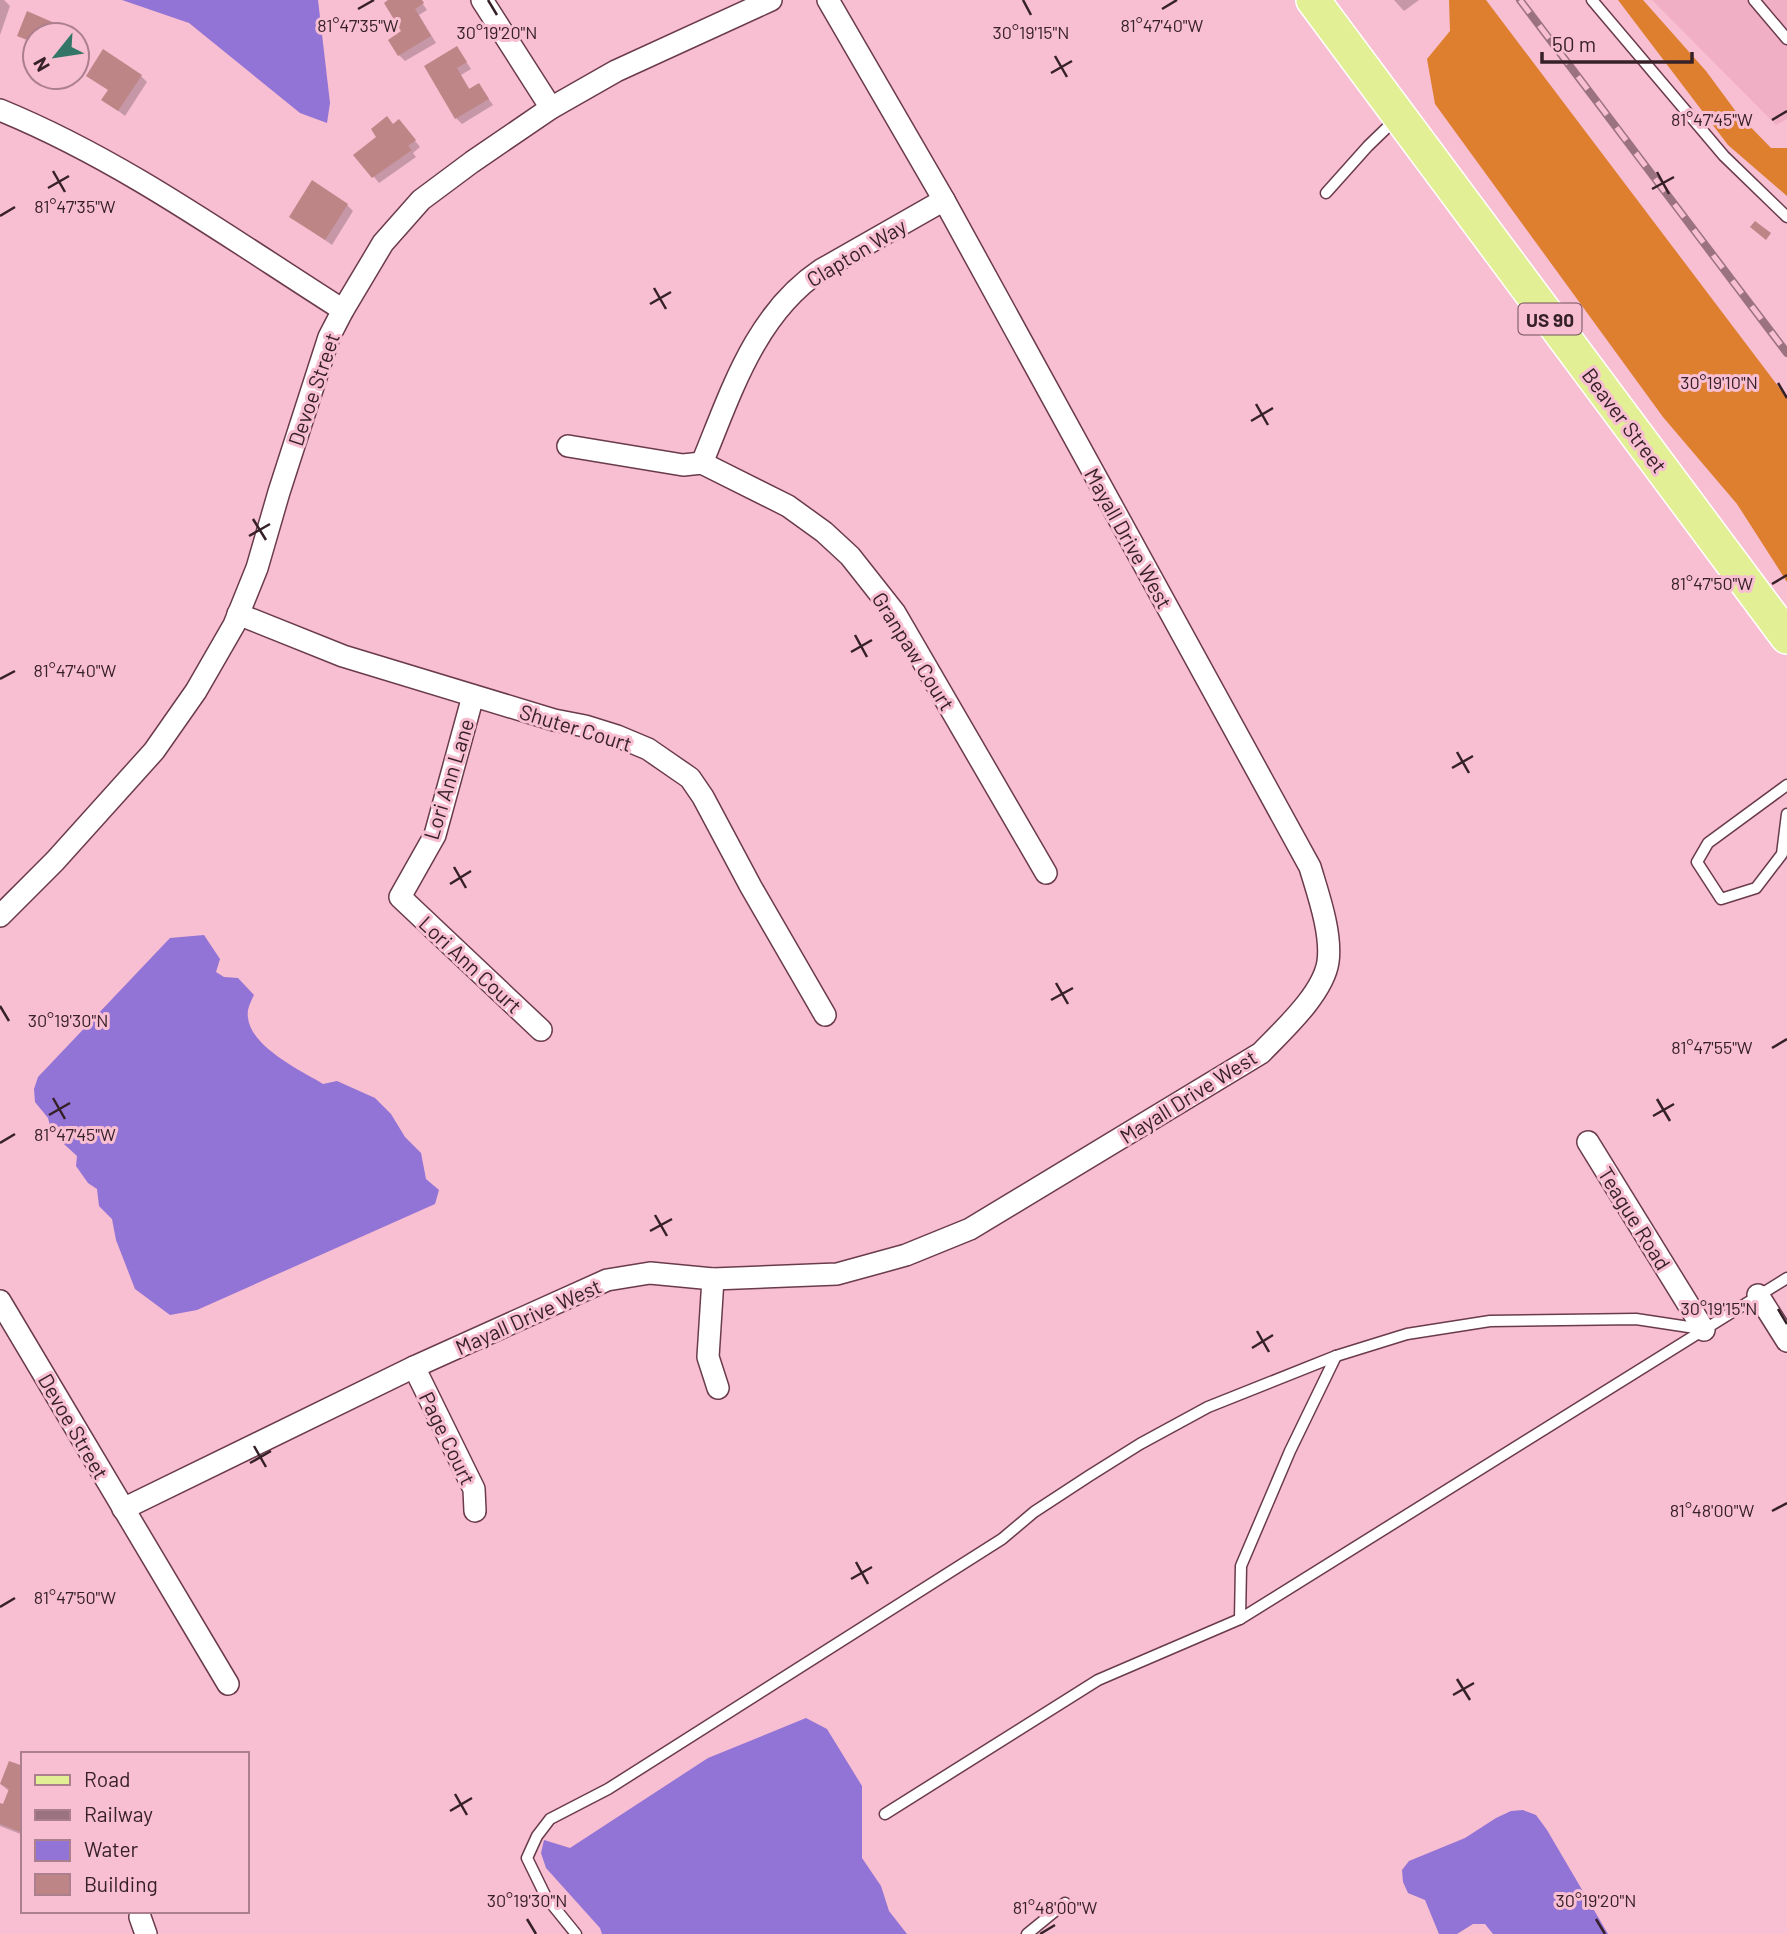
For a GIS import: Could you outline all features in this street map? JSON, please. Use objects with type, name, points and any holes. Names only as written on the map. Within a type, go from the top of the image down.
[{"type":"main road","name":"Beaver Street","points":[[1313,0],[1787,637]]},
{"type":"street","points":[[482,0],[551,108]]},
{"type":"street","name":"Devoe Street","points":[[0,916],[55,861],[155,751],[196,691],[238,614],[257,568],[329,337],[383,243],[421,200],[551,108],[616,71],[771,0]]},
{"type":"street","name":"Mayall Drive West","points":[[123,1509],[414,1367],[607,1280],[650,1273],[713,1279],[836,1274],[906,1255],[970,1229],[1261,1053],[1294,1019],[1320,985],[1328,962],[1326,920],[1310,867],[944,201],[828,0]]},
{"type":"street","points":[[0,110],[35,125],[132,176],[343,310]]},
{"type":"street","name":"Clapton Way","points":[[702,463],[741,368],[781,304],[821,270],[944,201]]},
{"type":"street","name":"Granpaw Court","points":[[568,446],[683,465],[702,463],[788,506],[824,532],[850,556],[895,612],[911,644],[1046,873]]},
{"type":"street","name":"Shuter Court","points":[[238,614],[343,656],[554,720],[585,726],[648,749],[690,778],[703,797],[825,1015]]},
{"type":"street","name":"Lori Ann Lane","points":[[400,897],[435,835],[473,696]]},
{"type":"street","name":"Lori Ann Court","points":[[400,897],[541,1030]]},
{"type":"street","name":"Teague Road","points":[[1588,1142],[1704,1330]]},
{"type":"street","points":[[713,1279],[708,1357],[718,1388]]},
{"type":"street","points":[[1758,1295],[1787,1341]]},
{"type":"street","name":"Devoe Street","points":[[0,1301],[228,1684]]},
{"type":"street","name":"Page Court","points":[[414,1367],[474,1489],[475,1511]]},
{"type":"lane","points":[[1592,0],[1724,156],[1787,217]]},
{"type":"lane","points":[[1754,0],[1787,39]]},
{"type":"lane","points":[[1326,193],[1399,116]]},
{"type":"lane","points":[[1787,785],[1708,843],[1698,862],[1721,899],[1756,888],[1782,854],[1787,814]]},
{"type":"lane","points":[[885,1814],[1098,1680],[1240,1619],[1787,1278]]},
{"type":"lane","points":[[576,1934],[546,1897],[527,1858],[537,1836],[550,1819],[608,1788],[1002,1539],[1034,1512],[1140,1444],[1208,1407],[1336,1356],[1407,1334],[1490,1321],[1636,1319],[1704,1330]]},
{"type":"lane","points":[[1240,1619],[1241,1566],[1290,1451],[1336,1356]]},
{"type":"lane","points":[[1027,1934],[1065,1903]]},
{"type":"shaded area","points":[[1449,0],[1486,0],[1787,398],[1787,582],[1737,504],[1663,417],[1435,104],[1427,59],[1450,31]]},
{"type":"shaded area","points":[[1618,0],[1643,0],[1706,71],[1737,113],[1771,148],[1787,148],[1787,196],[1728,145]]},
{"type":"shaded area","points":[[1652,0],[1787,0],[1787,119],[1776,125]]},
{"type":"water","points":[[122,0],[318,0],[330,103],[327,123],[300,113],[189,23]]},
{"type":"water","points":[[204,935],[220,959],[216,972],[224,977],[238,978],[254,995],[248,1010],[249,1022],[263,1045],[323,1084],[337,1081],[375,1098],[421,1153],[426,1179],[439,1190],[435,1204],[197,1310],[170,1315],[135,1289],[116,1240],[112,1219],[99,1206],[97,1189],[88,1183],[76,1166],[77,1156],[52,1133],[48,1118],[35,1102],[34,1089],[38,1077],[170,938]]},
{"type":"water","points":[[806,1718],[827,1729],[862,1786],[862,1858],[881,1886],[889,1911],[907,1934],[602,1934],[600,1928],[546,1868],[541,1853],[544,1840],[570,1848],[708,1758]]},
{"type":"water","points":[[1523,1810],[1536,1815],[1547,1830],[1608,1934],[1493,1934],[1485,1924],[1473,1924],[1457,1934],[1439,1934],[1425,1900],[1408,1893],[1402,1870],[1409,1861],[1465,1838],[1511,1811]]},
{"type":"building","points":[[388,0],[422,0],[424,3],[415,9],[431,36],[398,56],[388,40],[401,31],[384,3]]},
{"type":"building","points":[[27,11],[50,21],[23,21]]},
{"type":"building","points":[[457,46],[467,62],[457,68],[469,89],[479,83],[489,99],[455,119],[424,66]]},
{"type":"building","points":[[103,49],[142,75],[118,111],[101,100],[108,90],[91,79],[91,68]]},
{"type":"building","points":[[387,116],[393,124],[399,119],[416,140],[408,146],[412,150],[372,178],[353,155],[376,137],[371,129]]},
{"type":"building","points":[[312,180],[348,204],[325,240],[289,217]]},
{"type":"building","points":[[1755,221],[1771,233],[1766,240],[1750,227]]},
{"type":"building","points":[[9,1761],[21,1765],[21,1832],[0,1824],[0,1803],[3,1804],[9,1789],[0,1784]]},
{"type":"railway","points":[[1520,0],[1787,353]]}]
